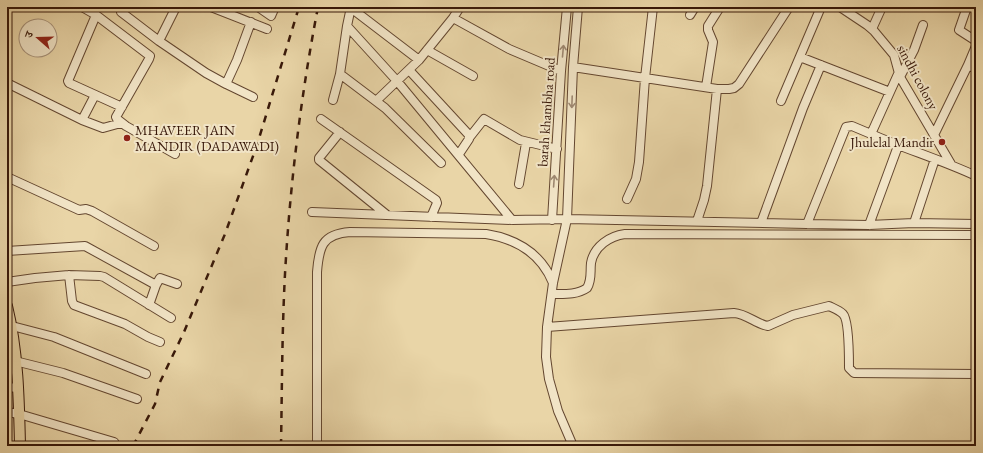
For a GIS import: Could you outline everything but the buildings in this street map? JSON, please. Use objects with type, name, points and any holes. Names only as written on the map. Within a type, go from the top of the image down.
[{"type":"main road","points":[[7,306],[12,326],[11,348],[15,361],[18,388],[19,440]]},
{"type":"street","points":[[82,7],[96,15],[150,56],[116,118],[121,123],[175,154]]},
{"type":"street","points":[[122,7],[121,12],[159,41],[206,73],[253,97]]},
{"type":"street","points":[[159,41],[176,7]]},
{"type":"street","points":[[212,7],[267,29]]},
{"type":"street","points":[[258,7],[271,16],[275,7]]},
{"type":"street","points":[[333,100],[340,74],[351,7],[419,60]]},
{"type":"street","points":[[376,101],[419,60],[460,7]]},
{"type":"street","name":"barah khambha road","points":[[552,220],[561,71],[567,7]]},
{"type":"street","name":"barah khambha road","points":[[572,446],[558,411],[549,379],[546,357],[547,327],[553,283],[567,219],[573,67],[578,7]]},
{"type":"street","points":[[627,199],[636,179],[639,162],[645,78],[653,7]]},
{"type":"street","points":[[690,15],[695,7]]},
{"type":"street","points":[[706,87],[713,42],[708,26],[720,7]]},
{"type":"street","points":[[573,67],[717,89],[734,88],[789,7]]},
{"type":"street","points":[[781,101],[821,7]]},
{"type":"street","name":"sindhi colony","points":[[840,7],[869,27],[894,55],[900,74],[951,164]]},
{"type":"street","points":[[869,27],[882,7]]},
{"type":"street","points":[[967,7],[959,30],[976,42]]},
{"type":"street","points":[[96,15],[68,81],[69,83],[122,107]]},
{"type":"street","points":[[453,18],[509,49],[561,71]]},
{"type":"street","points":[[226,84],[237,60],[251,22]]},
{"type":"street","points":[[871,134],[890,92],[914,50],[923,25]]},
{"type":"street","points":[[347,26],[397,81],[459,154],[512,220]]},
{"type":"street","points":[[934,135],[976,46]]},
{"type":"street","points":[[427,50],[473,76]]},
{"type":"street","points":[[800,56],[890,92]]},
{"type":"street","points":[[761,223],[803,108],[821,65]]},
{"type":"street","points":[[968,65],[976,69]]},
{"type":"street","points":[[409,70],[469,135],[469,138]]},
{"type":"street","points":[[340,74],[385,108],[441,163]]},
{"type":"street","points":[[7,83],[82,120],[103,128],[121,123]]},
{"type":"street","points":[[697,221],[707,186],[717,89]]},
{"type":"street","points":[[82,120],[95,95]]},
{"type":"street","points":[[459,154],[484,119],[526,143],[557,149]]},
{"type":"street","points":[[321,120],[436,200],[437,203],[431,217]]},
{"type":"street","points":[[807,224],[846,127],[852,126],[898,146],[951,164],[976,176]]},
{"type":"street","points":[[340,132],[319,160],[387,215]]},
{"type":"street","points":[[518,184],[526,143]]},
{"type":"street","points":[[869,225],[898,146]]},
{"type":"street","points":[[914,223],[935,159]]},
{"type":"street","points":[[7,177],[79,210],[92,211],[154,246]]},
{"type":"street","points":[[312,212],[512,220],[567,219],[869,225],[914,223],[976,224]]},
{"type":"street","points":[[317,446],[318,272],[319,254],[321,246],[325,240],[339,233],[350,232],[496,235],[529,250],[542,262],[553,283]]},
{"type":"street","points":[[552,294],[568,294],[584,291],[588,288],[591,262],[595,252],[612,237],[625,234],[976,235]]},
{"type":"street","points":[[7,251],[85,246],[156,285]]},
{"type":"street","points":[[69,275],[72,301],[74,304],[125,324],[160,342]]},
{"type":"street","points":[[7,282],[69,275],[104,277],[171,318]]},
{"type":"street","points":[[149,305],[156,285],[161,278],[177,284]]},
{"type":"street","points":[[547,327],[734,313],[741,314],[760,324],[768,326],[793,315],[829,306],[843,314],[845,317],[848,335],[849,368],[854,373],[976,374]]},
{"type":"street","points":[[12,326],[54,337],[146,374]]},
{"type":"street","points":[[15,361],[63,373],[137,399]]},
{"type":"street","points":[[7,387],[18,388]]},
{"type":"street","points":[[7,412],[19,414],[114,442]]},
{"type":"railway","points":[[133,446],[155,404],[160,382],[184,332],[225,234],[257,145],[299,7]]},
{"type":"railway","points":[[281,446],[284,295],[287,240],[301,106],[318,7]]},
{"type":"place","name":"MHAVEER JAIN MANDIR (DADAWADI)","points":[[127,138]]},
{"type":"place","name":"Jhulelal Mandir","points":[[942,142]]}]
